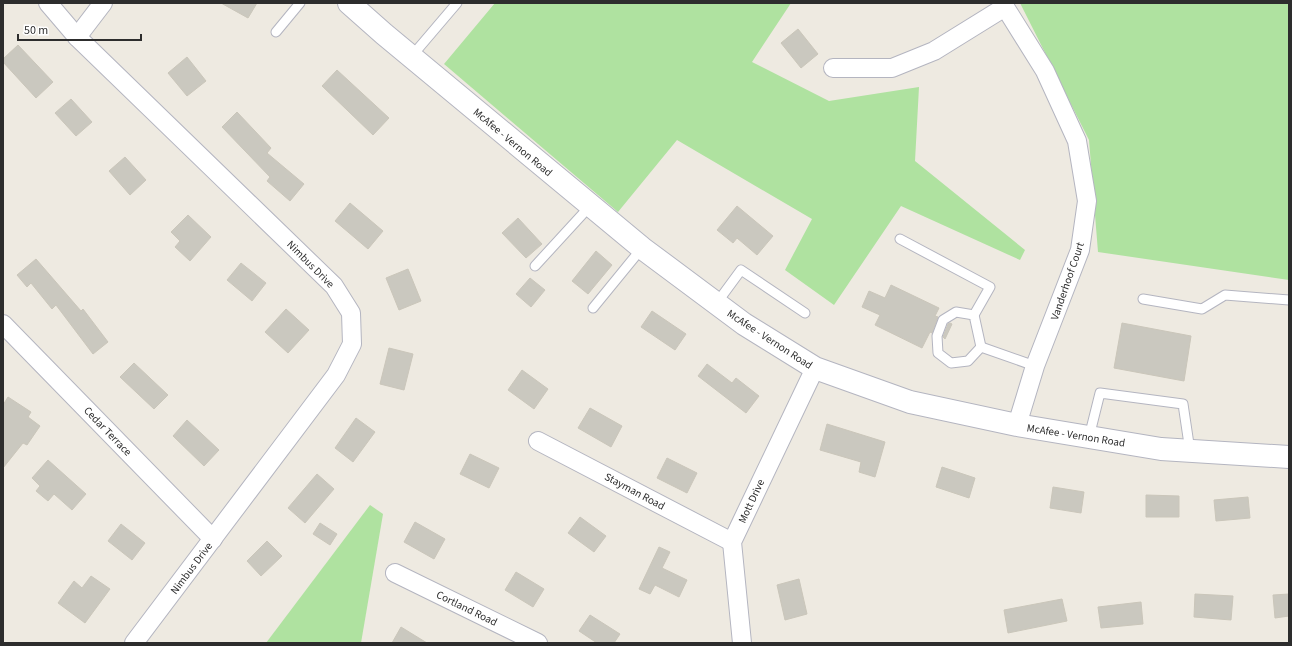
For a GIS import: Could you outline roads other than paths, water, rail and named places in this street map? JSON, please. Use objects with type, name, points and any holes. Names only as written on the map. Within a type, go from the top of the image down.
[{"type":"main road","name":"McAfee - Vernon Road","points":[[349,3],[411,57],[642,248],[744,324],[815,368],[910,402],[1017,425],[1161,449],[1289,456]]},
{"type":"street","name":"Nimbus Drive","points":[[48,3],[77,36],[334,286],[351,314],[352,344],[336,375],[134,643]]},
{"type":"street","points":[[77,36],[103,3]]},
{"type":"street","name":"Vanderhoof Court","points":[[833,68],[892,68],[934,50],[1005,5],[1045,71],[1077,141],[1088,201],[1080,250],[1035,366],[1017,425]]},
{"type":"street","name":"Cedar Terrace","points":[[3,324],[213,539]]},
{"type":"street","name":"Mott Drive","points":[[732,542],[815,368]]},
{"type":"street","name":"Stayman Road","points":[[538,441],[732,542]]},
{"type":"street","points":[[732,542],[742,643]]},
{"type":"street","name":"Cortland Road","points":[[395,573],[538,643]]},
{"type":"lane","points":[[276,32],[300,3]]},
{"type":"lane","points":[[411,57],[456,3]]},
{"type":"lane","points":[[535,266],[590,206]]},
{"type":"lane","points":[[900,239],[990,287],[974,315],[981,347]]},
{"type":"lane","points":[[593,308],[642,248]]},
{"type":"lane","points":[[716,304],[741,270],[804,313]]},
{"type":"lane","points":[[1142,299],[1202,309],[1225,295],[1289,300]]},
{"type":"lane","points":[[974,315],[956,312],[944,320],[938,336],[938,353],[951,363],[968,361],[981,347]]},
{"type":"lane","points":[[981,347],[1035,366]]},
{"type":"lane","points":[[1089,437],[1100,394],[1183,404],[1190,451]]}]
